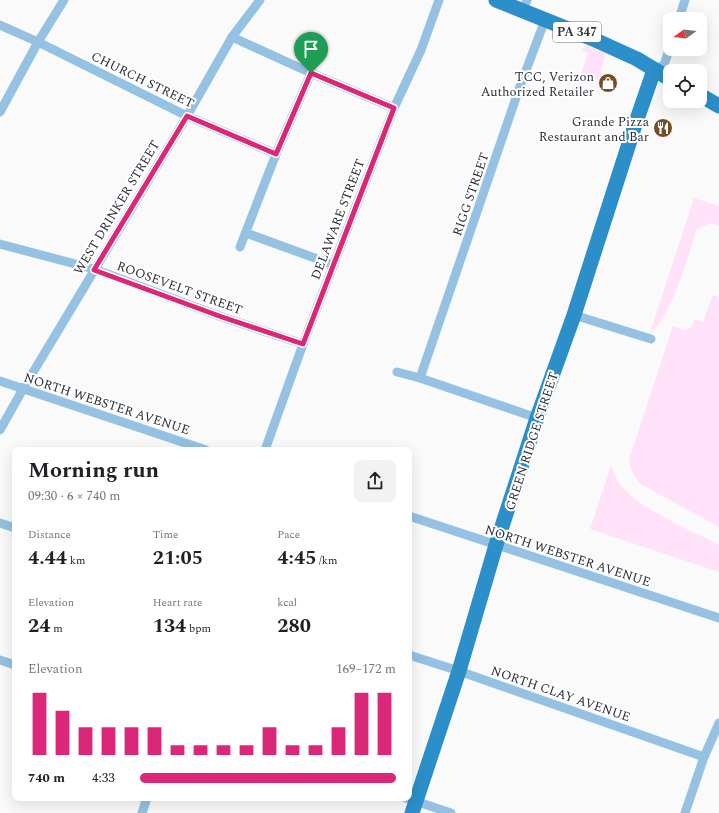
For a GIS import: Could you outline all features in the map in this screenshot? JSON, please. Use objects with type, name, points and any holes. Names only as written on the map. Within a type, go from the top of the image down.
[{"type":"main road","name":"PA 347","points":[[496,0],[525,5],[546,20],[637,59],[654,70]]},
{"type":"main road","points":[[654,70],[663,75]]},
{"type":"main road","name":"GREEN RIDGE STREET","points":[[412,804],[459,671],[496,545],[537,418],[574,314],[654,70]]},
{"type":"main road","points":[[707,99],[719,106]]},
{"type":"street","points":[[0,112],[3,99],[64,0]]},
{"type":"street","name":"WEST DRINKER STREET","points":[[0,430],[23,389],[187,116],[232,37],[260,0]]},
{"type":"street","name":"DELAWARE STREET","points":[[266,447],[303,344],[394,108],[421,50],[439,0]]},
{"type":"street","points":[[681,12],[685,0]]},
{"type":"street","name":"RIGG STREET","points":[[420,378],[517,96],[546,20]]},
{"type":"street","name":"CHURCH STREET","points":[[0,25],[38,42],[187,116],[276,154]]},
{"type":"street","points":[[232,37],[311,73],[394,108]]},
{"type":"street","points":[[654,70],[664,65],[667,56]]},
{"type":"street","points":[[240,247],[276,154],[311,73]]},
{"type":"street","points":[[246,233],[334,265]]},
{"type":"street","name":"ROOSEVELT STREET","points":[[0,244],[94,270],[222,317],[303,344]]},
{"type":"street","points":[[574,314],[651,339]]},
{"type":"street","points":[[397,372],[420,378],[537,418]]},
{"type":"street","name":"NORTH WEBSTER AVENUE","points":[[0,381],[197,447]]},
{"type":"street","name":"NORTH WEBSTER AVENUE","points":[[412,517],[719,618]]},
{"type":"street","points":[[0,523],[12,527]]},
{"type":"street","name":"NORTH CLAY AVENUE","points":[[412,656],[704,757]]},
{"type":"street","points":[[0,660],[12,664]]},
{"type":"street","points":[[685,813],[704,757],[718,728]]},
{"type":"street","points":[[142,813],[146,801]]},
{"type":"street","points":[[412,804],[451,813]]},
{"type":"shaded area","points":[[585,45],[606,54],[598,80],[581,74],[588,53],[582,51]]},
{"type":"shaded area","points":[[694,198],[719,206],[719,226],[711,223],[697,229],[672,300],[658,325],[650,333]]},
{"type":"shaded area","points":[[713,295],[717,296],[719,301],[719,527],[644,486],[634,475],[629,460],[673,326],[685,330],[692,327],[694,319],[703,322]]},
{"type":"shaded area","points":[[611,466],[623,488],[632,496],[668,520],[719,545],[719,572],[590,529]]},
{"type":"place","name":"TCC, Verizon Authorized Retailer","points":[[608,83]]},
{"type":"place","name":"Grande Pizza Restaurant and Bar","points":[[663,128]]},
{"type":"route","points":[[311,73],[394,108],[303,344],[222,317],[94,270],[187,116],[276,154],[311,73]]}]
